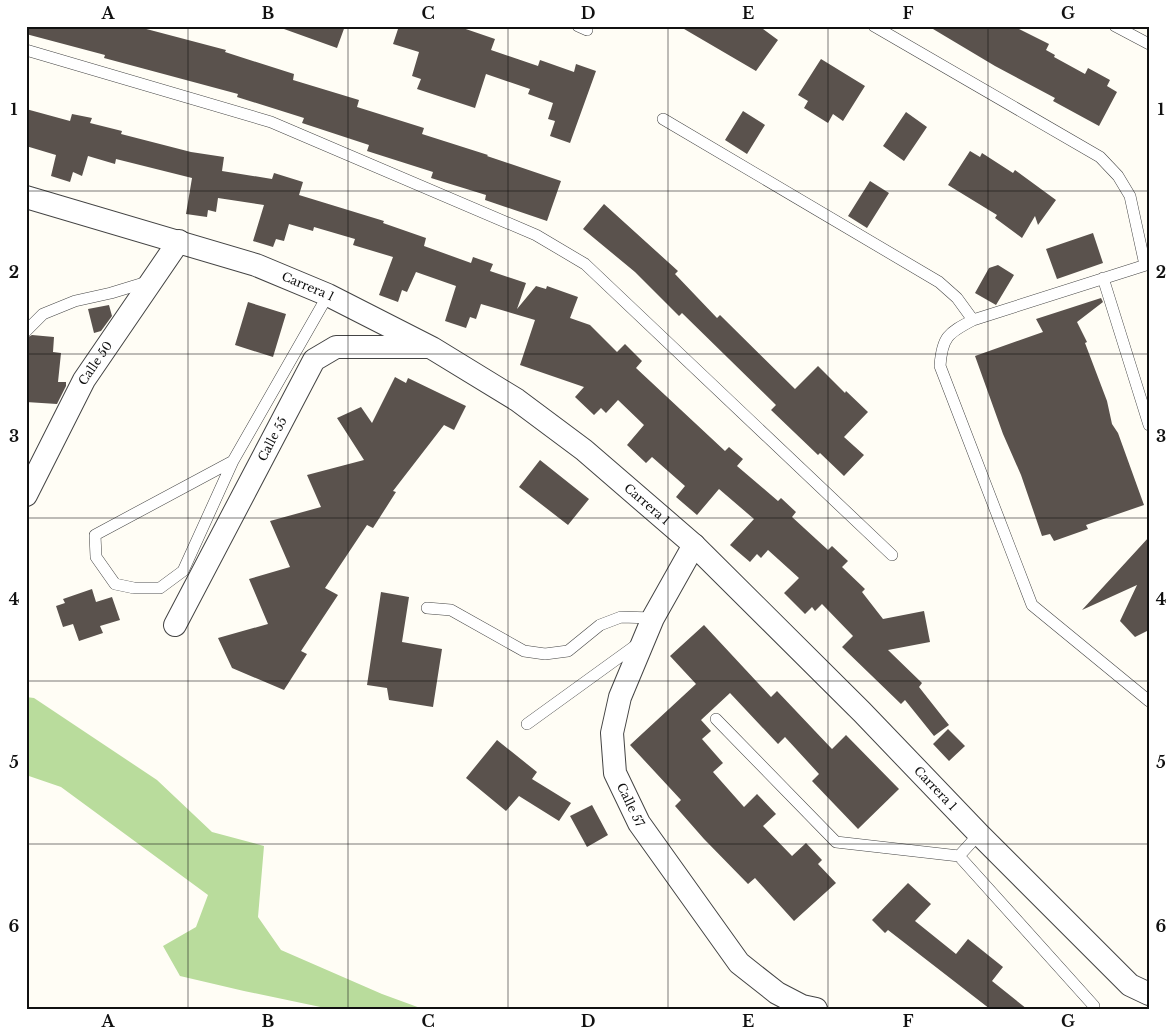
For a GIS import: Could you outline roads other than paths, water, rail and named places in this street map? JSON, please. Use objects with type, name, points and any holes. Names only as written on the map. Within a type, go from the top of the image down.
[{"type":"street","name":"Carrera 1","points":[[26,197],[256,265],[328,295],[432,348],[517,400],[584,450],[694,545],[862,712],[979,834],[1130,985],[1149,994]]},
{"type":"street","name":"Calle 50","points":[[26,495],[84,380],[179,241]]},
{"type":"street","name":"Calle 55","points":[[175,625],[314,360],[336,347],[432,348]]},
{"type":"street","name":"Calle 57","points":[[694,545],[653,618],[620,697],[612,733],[615,773],[639,823],[739,963],[777,993],[802,1006],[816,1009]]},
{"type":"lane","points":[[874,26],[1100,157],[1118,176],[1130,196],[1147,264],[973,320],[953,331],[942,347],[940,366],[1032,605],[1149,700]]},
{"type":"lane","points":[[1115,26],[1149,44]]},
{"type":"lane","points":[[26,50],[271,122],[536,235],[585,264],[892,555]]},
{"type":"lane","points":[[663,119],[939,282],[957,298],[973,320]]},
{"type":"lane","points":[[1103,278],[1149,425]]},
{"type":"lane","points":[[26,331],[43,314],[76,301],[152,281]]},
{"type":"lane","points":[[233,461],[95,534],[96,556],[115,584],[134,588],[160,588],[183,571],[233,461],[328,295]]},
{"type":"lane","points":[[428,608],[451,610],[524,652],[545,654],[568,651],[600,625],[621,617],[653,618]]},
{"type":"lane","points":[[527,724],[644,639]]},
{"type":"lane","points":[[716,719],[836,842],[959,856],[1094,1006]]},
{"type":"lane","points":[[959,856],[979,834]]}]
